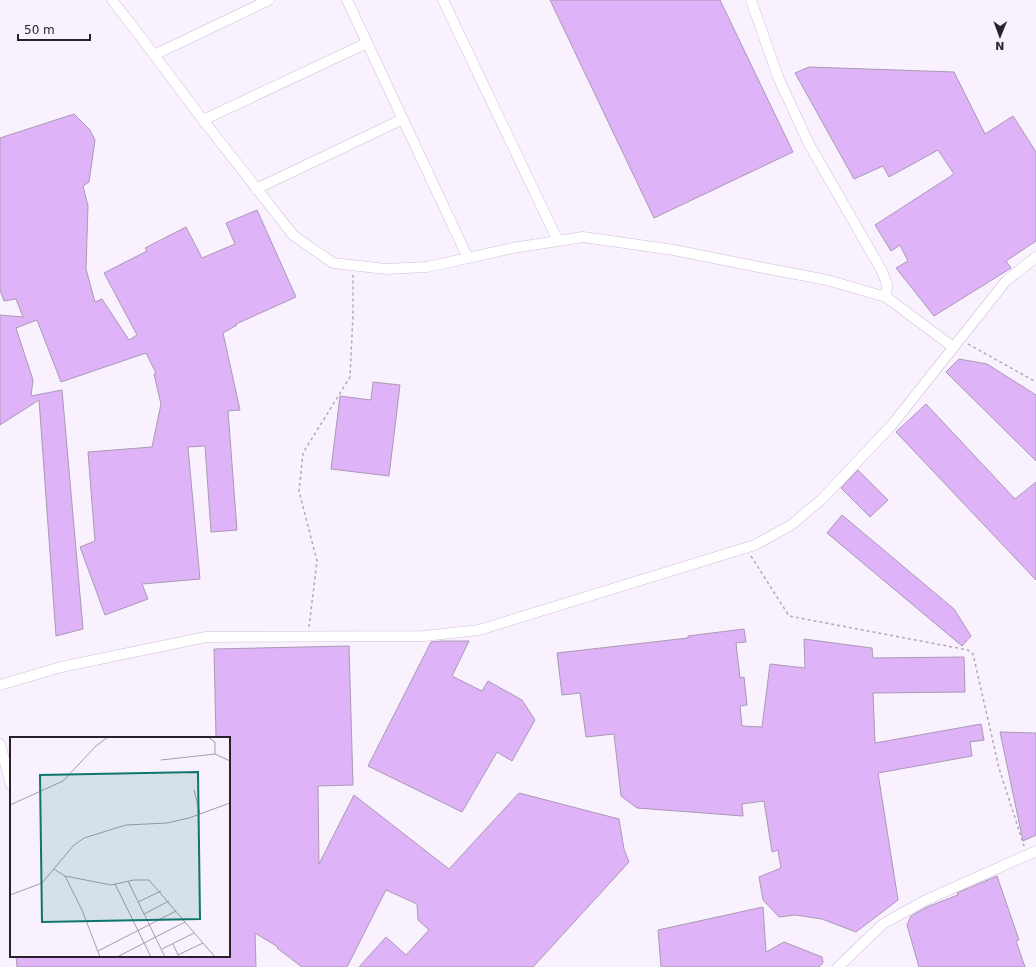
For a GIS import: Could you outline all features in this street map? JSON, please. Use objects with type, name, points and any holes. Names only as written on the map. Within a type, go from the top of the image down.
[{"type":"street","points":[[112,0],[256,189],[293,235],[333,263],[386,269],[427,267],[513,248],[583,237],[674,250],[826,280],[886,297],[953,347]]},
{"type":"street","points":[[154,55],[269,0]]},
{"type":"street","points":[[347,0],[468,258]]},
{"type":"street","points":[[443,0],[558,241]]},
{"type":"street","points":[[751,0],[778,77],[809,144],[882,271],[887,284],[886,297]]},
{"type":"street","points":[[203,120],[367,43]]},
{"type":"street","points":[[256,189],[403,119]]},
{"type":"street","points":[[0,685],[61,667],[206,637],[424,636],[479,630],[755,544],[791,525],[821,500],[891,426],[1006,280],[1036,257]]},
{"type":"street","points":[[0,744],[10,781]]},
{"type":"street","points":[[838,967],[883,924],[924,901],[1031,853]]},
{"type":"path","points":[[308,637],[317,561],[299,491],[303,453],[350,377],[354,265]]},
{"type":"path","points":[[959,339],[1036,382]]},
{"type":"path","points":[[745,548],[789,616],[968,650],[973,654],[999,768],[1031,853]]},
{"type":"building","points":[[550,0],[720,0],[793,152],[654,218]]},
{"type":"building","points":[[809,67],[954,72],[985,134],[1013,116],[1036,152],[1036,241],[1006,261],[1011,268],[934,316],[896,268],[908,261],[900,245],[891,251],[875,225],[954,174],[938,150],[889,177],[883,166],[854,179],[795,73]]},
{"type":"building","points":[[74,114],[90,130],[95,140],[89,182],[83,186],[88,206],[86,269],[95,302],[102,299],[129,340],[137,335],[104,273],[147,251],[145,248],[186,227],[202,258],[235,244],[226,223],[257,210],[296,297],[236,324],[237,325],[223,333],[240,410],[228,411],[237,530],[211,532],[205,446],[188,447],[200,579],[142,584],[148,599],[105,615],[80,547],[95,541],[88,452],[152,447],[161,404],[154,374],[156,373],[146,353],[61,382],[37,320],[16,328],[33,380],[31,396],[62,390],[83,629],[56,636],[39,400],[0,425],[0,315],[23,317],[16,299],[4,301],[0,290],[0,138]]},
{"type":"building","points":[[959,359],[987,364],[1036,395],[1036,461],[946,372]]},
{"type":"building","points":[[373,382],[400,385],[389,476],[331,469],[340,396],[371,400]]},
{"type":"building","points":[[926,404],[1015,499],[1036,482],[1036,580],[896,432]]},
{"type":"building","points":[[858,470],[888,500],[870,517],[841,488]]},
{"type":"building","points":[[842,515],[954,609],[971,636],[962,646],[827,533]]},
{"type":"building","points":[[744,629],[746,642],[736,643],[740,678],[744,677],[747,705],[740,706],[742,726],[762,727],[770,664],[805,668],[804,639],[872,648],[873,658],[964,657],[965,692],[873,693],[875,743],[981,724],[984,740],[970,742],[972,756],[878,773],[898,900],[856,932],[822,919],[795,915],[779,917],[763,900],[759,877],[781,868],[778,850],[772,852],[764,801],[742,804],[743,816],[637,808],[621,796],[614,734],[586,737],[580,693],[562,695],[557,653],[688,638],[688,636]]},
{"type":"building","points":[[469,641],[452,676],[482,691],[488,681],[522,700],[535,720],[512,761],[497,752],[462,812],[368,766],[431,642]]},
{"type":"building","points":[[349,646],[353,785],[318,786],[319,864],[354,795],[449,869],[519,793],[619,819],[624,849],[629,862],[533,967],[359,967],[386,937],[406,955],[429,930],[418,920],[417,904],[386,890],[347,967],[302,967],[277,948],[278,947],[255,933],[256,967],[17,967],[16,957],[230,957],[230,737],[216,737],[214,649]]},
{"type":"building","points":[[1000,732],[1036,733],[1036,835],[1023,841]]},
{"type":"building","points":[[997,876],[1019,940],[1016,941],[1025,967],[919,967],[907,925],[911,916],[927,907],[958,895],[957,893]]},
{"type":"building","points":[[763,907],[766,952],[784,942],[822,957],[823,963],[819,967],[661,967],[658,930]]}]
